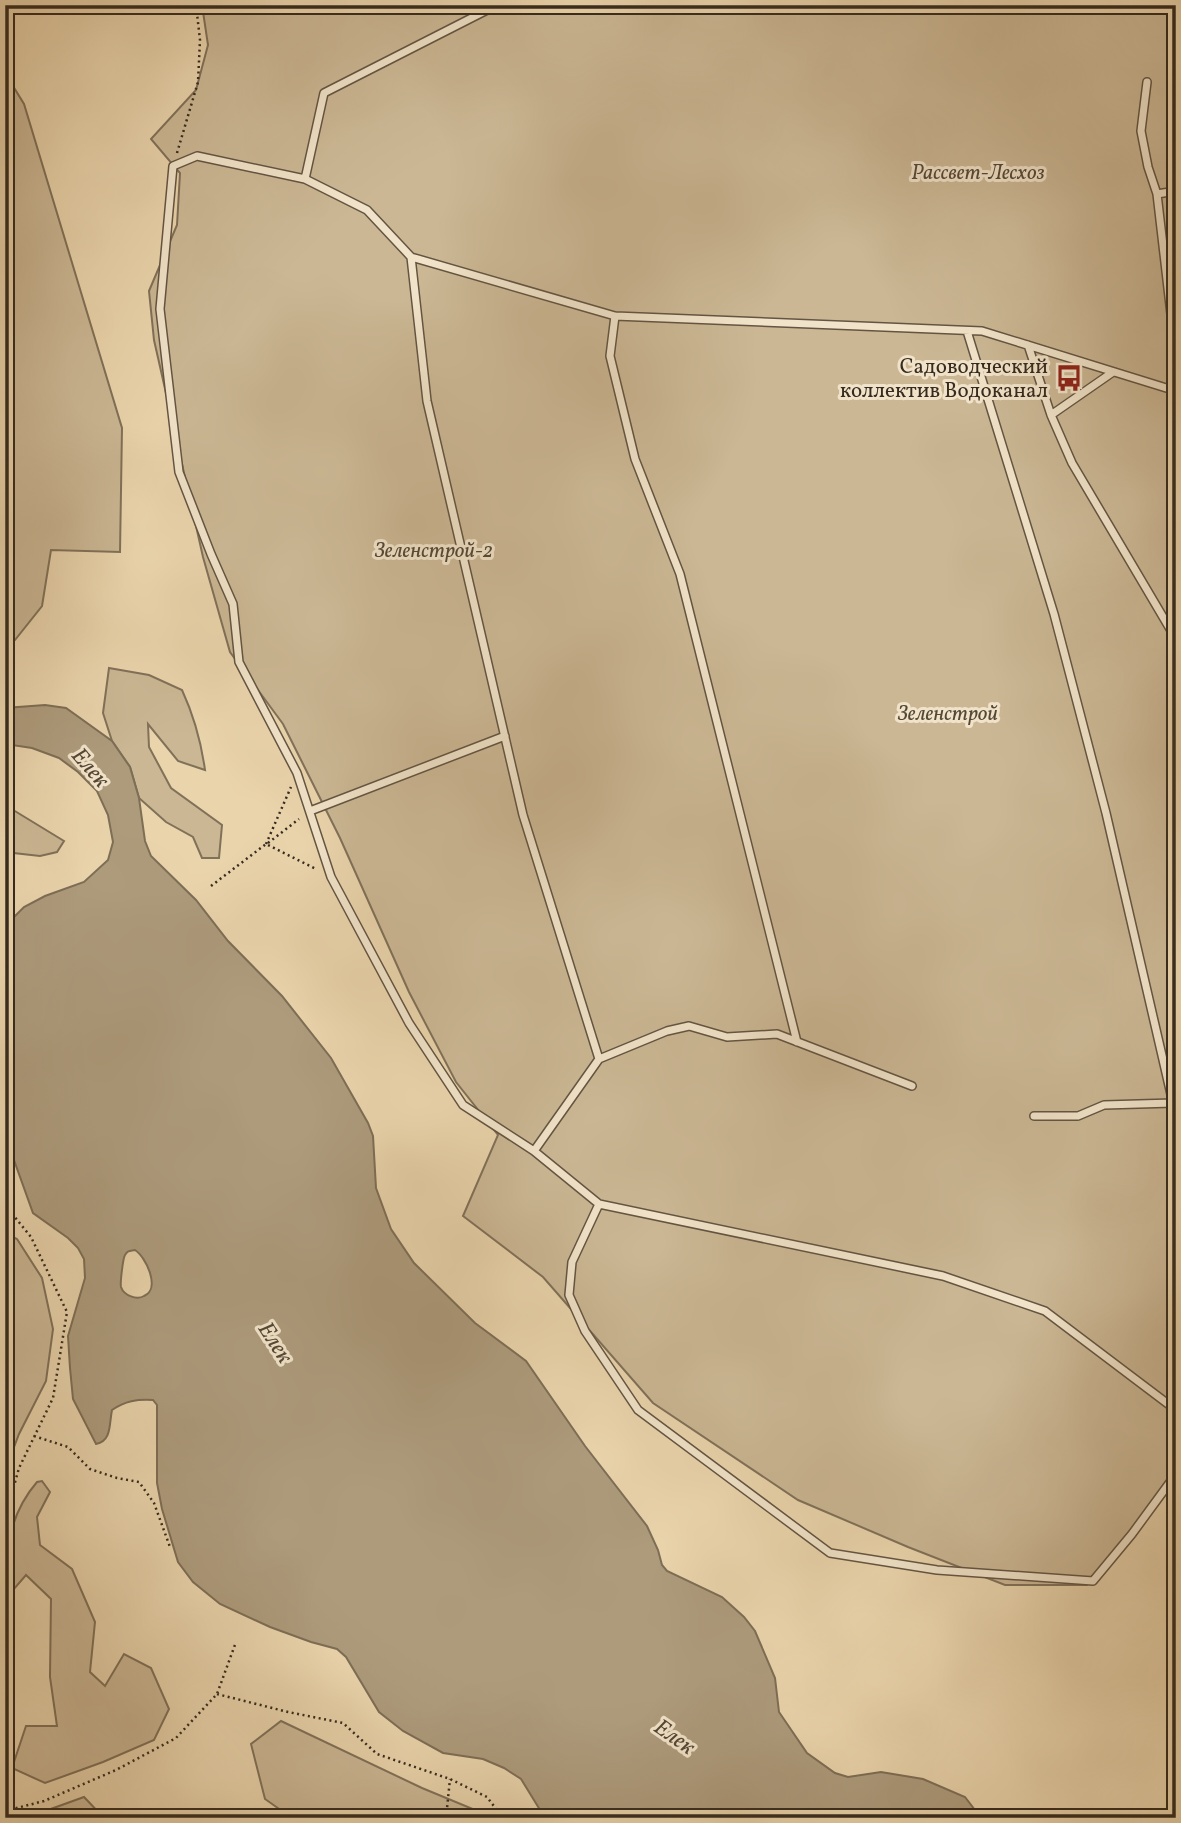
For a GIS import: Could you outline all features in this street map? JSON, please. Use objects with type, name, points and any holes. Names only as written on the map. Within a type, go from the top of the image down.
[{"type":"lane","points":[[305,179],[324,93],[497,5]]},
{"type":"lane","points":[[1147,82],[1141,131],[1157,194],[1176,358]]},
{"type":"lane","points":[[1176,391],[982,331],[615,316],[411,257],[367,210],[305,179],[197,156],[173,166],[160,310],[179,472],[233,604],[239,662],[297,773],[331,877],[409,1024],[463,1105],[534,1152],[599,1204],[943,1276],[1045,1311],[1176,1410]]},
{"type":"lane","points":[[1157,194],[1176,191]]},
{"type":"lane","points":[[411,257],[427,401],[523,815],[599,1059]]},
{"type":"lane","points":[[615,316],[610,356],[635,459],[680,574],[797,1042]]},
{"type":"lane","points":[[967,331],[1054,614],[1105,813],[1174,1105],[1104,1105],[1078,1116],[1034,1116]]},
{"type":"lane","points":[[1028,345],[1051,415],[1072,463],[1176,639]]},
{"type":"lane","points":[[1051,415],[1114,372]]},
{"type":"lane","points":[[310,811],[505,736]]},
{"type":"lane","points":[[534,1152],[599,1059],[667,1031],[689,1026],[727,1037],[777,1034],[912,1086]]},
{"type":"lane","points":[[599,1204],[572,1262],[569,1295],[585,1331],[638,1410],[830,1553],[937,1570],[1093,1581],[1176,1474]]},
{"type":"path","points":[[173,166],[198,82],[200,40],[196,5]]},
{"type":"path","points":[[266,845],[297,773]]},
{"type":"path","points":[[211,886],[310,811]]},
{"type":"path","points":[[266,845],[331,877]]},
{"type":"path","points":[[5,1205],[31,1237],[67,1312],[53,1398],[19,1468],[5,1518]]},
{"type":"path","points":[[34,1436],[68,1447],[90,1469],[139,1482],[154,1503],[170,1547]]},
{"type":"path","points":[[5,1811],[56,1796],[116,1770],[176,1738],[217,1694],[236,1642]]},
{"type":"path","points":[[217,1694],[343,1723],[377,1754],[450,1779],[487,1797],[503,1818]]},
{"type":"path","points":[[446,1818],[450,1779]]},
{"type":"green space","points":[[202,5],[1176,5],[1176,1475],[1087,1585],[1005,1585],[798,1500],[653,1403],[543,1277],[463,1216],[498,1135],[456,1082],[409,992],[340,838],[283,724],[230,652],[203,557],[154,340],[149,291],[177,225],[180,173],[151,139],[196,90],[208,45]]},
{"type":"green space","points":[[5,73],[24,104],[122,428],[120,552],[51,550],[42,606],[15,640],[5,638]]},
{"type":"green space","points":[[109,668],[149,675],[182,690],[196,729],[205,770],[178,761],[148,724],[149,747],[171,788],[222,825],[219,858],[202,858],[193,837],[166,822],[139,798],[130,767],[112,741],[103,713]]},
{"type":"green space","points":[[5,805],[64,841],[57,852],[40,856],[5,852]]},
{"type":"green space","points":[[5,1233],[17,1239],[42,1278],[53,1329],[46,1381],[19,1434],[5,1471]]},
{"type":"green space","points":[[42,1481],[50,1492],[37,1517],[40,1545],[72,1569],[95,1622],[90,1672],[105,1686],[124,1654],[151,1668],[169,1709],[154,1740],[45,1783],[12,1768],[26,1726],[57,1726],[50,1677],[51,1599],[26,1575],[14,1589],[5,1587],[6,1558],[15,1518],[28,1494],[37,1482]]},
{"type":"green space","points":[[281,1721],[422,1788],[480,1812],[482,1818],[292,1818],[265,1799],[251,1744]]},
{"type":"green space","points":[[84,1797],[104,1818],[34,1818],[48,1810]]},
{"type":"water","name":"Елек","points":[[45,705],[66,708],[112,741],[130,767],[139,798],[145,841],[151,856],[196,900],[228,941],[282,996],[331,1058],[368,1123],[373,1136],[376,1188],[391,1229],[414,1263],[475,1323],[526,1361],[585,1446],[647,1526],[662,1565],[667,1571],[722,1597],[744,1617],[755,1631],[775,1678],[779,1712],[807,1753],[835,1773],[848,1777],[881,1772],[923,1779],[965,1797],[981,1818],[545,1818],[521,1779],[504,1768],[483,1759],[443,1753],[403,1731],[379,1712],[346,1657],[337,1649],[270,1627],[220,1604],[193,1582],[178,1562],[162,1509],[157,1483],[157,1405],[153,1400],[136,1400],[112,1410],[107,1436],[96,1444],[73,1399],[68,1336],[85,1278],[84,1259],[68,1238],[33,1213],[5,1135],[5,926],[24,907],[84,882],[108,860],[113,842],[108,815],[97,791],[78,772],[59,758],[32,748],[5,744],[5,708]],"holes":[[[135,1250],[152,1280],[149,1292],[138,1298],[125,1293],[121,1281],[126,1253]]]},
{"type":"place","name":"Садоводческий коллектив Водоканал","points":[[1069,378]]},
{"type":"park label","name":"Рассвет-Лесхоз","points":[[978,172]]},
{"type":"park label","name":"Зеленстрой-2","points":[[434,550]]},
{"type":"park label","name":"Зеленстрой","points":[[948,713]]}]
